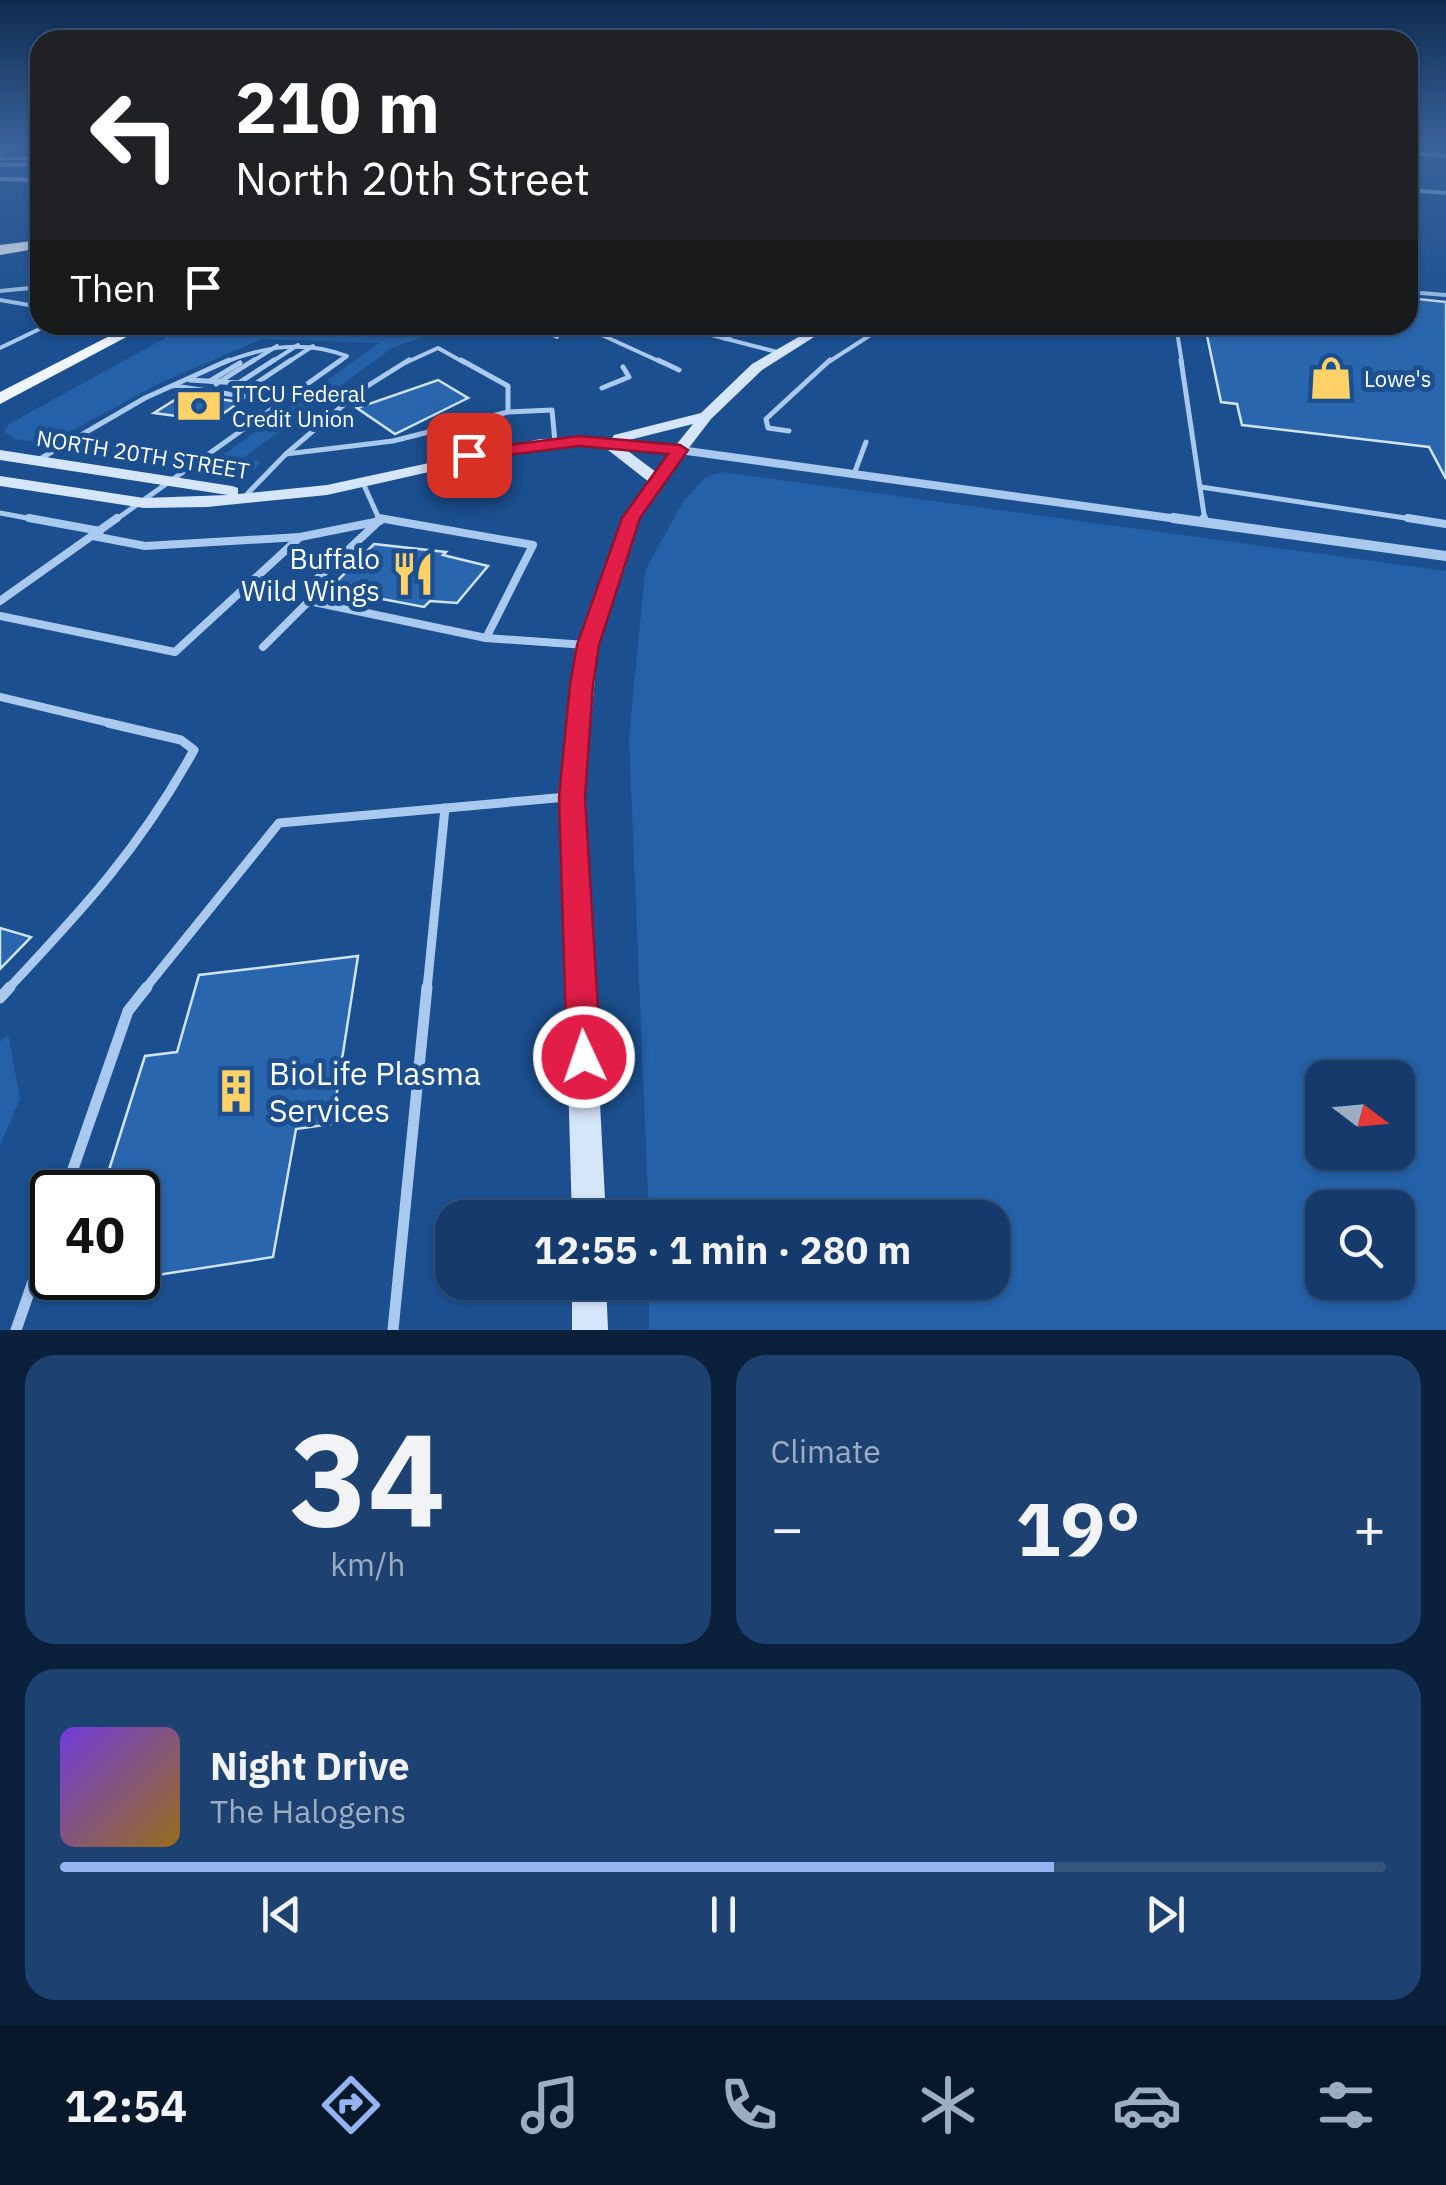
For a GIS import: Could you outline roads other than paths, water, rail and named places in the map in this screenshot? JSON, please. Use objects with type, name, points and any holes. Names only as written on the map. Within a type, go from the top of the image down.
[{"type":"highway","points":[[0,254],[30,249]]},
{"type":"main road","points":[[0,400],[123,335]]},
{"type":"street","points":[[588,1200],[572,797],[588,645],[631,518],[657,481],[706,416],[756,367],[810,335]]},
{"type":"street","points":[[607,442],[706,416]]},
{"type":"street","name":"NORTH 20TH STREET","points":[[0,480],[140,503],[279,496],[363,482],[469,455],[555,442],[607,442],[680,450]]},
{"type":"street","points":[[607,442],[657,481]]},
{"type":"street","points":[[680,450],[1446,556]]},
{"type":"street","name":"NORTH 20TH STREET","points":[[0,455],[279,496]]},
{"type":"street","points":[[590,1300],[590,1330]]},
{"type":"lane","points":[[0,291],[30,287]]},
{"type":"lane","points":[[1418,293],[1446,295]]},
{"type":"lane","points":[[0,300],[30,305]]},
{"type":"lane","points":[[0,348],[30,334]]},
{"type":"lane","points":[[553,335],[557,337]]},
{"type":"lane","points":[[602,335],[679,370]]},
{"type":"lane","points":[[713,335],[780,353]]},
{"type":"lane","points":[[725,338],[731,335]]},
{"type":"lane","points":[[789,431],[768,428],[766,419],[830,360],[870,335]]},
{"type":"lane","points":[[1177,335],[1205,523]]},
{"type":"lane","points":[[216,384],[280,344]]},
{"type":"lane","points":[[226,385],[290,344]]},
{"type":"lane","points":[[208,383],[270,345]]},
{"type":"lane","points":[[0,601],[347,356],[334,348],[270,345],[169,386],[37,461]]},
{"type":"lane","points":[[234,386],[306,346]]},
{"type":"lane","points":[[185,380],[245,386],[259,382],[306,346]]},
{"type":"lane","points":[[248,493],[282,454],[403,360],[438,348],[508,386],[508,412]]},
{"type":"lane","points":[[602,388],[629,377],[630,372],[622,367]]},
{"type":"lane","points":[[169,386],[283,402]]},
{"type":"lane","points":[[282,454],[376,444],[508,412],[552,410],[555,442]]},
{"type":"lane","points":[[854,474],[866,442]]},
{"type":"lane","points":[[363,482],[380,521]]},
{"type":"lane","points":[[1200,487],[1446,524]]},
{"type":"lane","points":[[0,513],[145,546],[300,537],[380,521],[533,545],[486,638]]},
{"type":"lane","points":[[263,647],[309,602],[318,578],[380,521]]},
{"type":"lane","points":[[0,616],[175,652],[300,537]]},
{"type":"lane","points":[[309,602],[486,638],[588,645]]},
{"type":"lane","points":[[0,697],[181,740],[194,750],[166,801],[117,872],[0,998]]},
{"type":"lane","points":[[72,1170],[128,1010],[279,823],[572,797]]},
{"type":"lane","points":[[393,1330],[445,808]]},
{"type":"lane","points":[[16,1330],[30,1290]]},
{"type":"place","name":"Lowe's","points":[[1331,378]]},
{"type":"place","name":"TTCU Federal Credit Union","points":[[199,406]]},
{"type":"place","name":"Buffalo Wild Wings","points":[[413,574]]},
{"type":"place","name":"BioLife Plasma Services","points":[[236,1091]]}]
